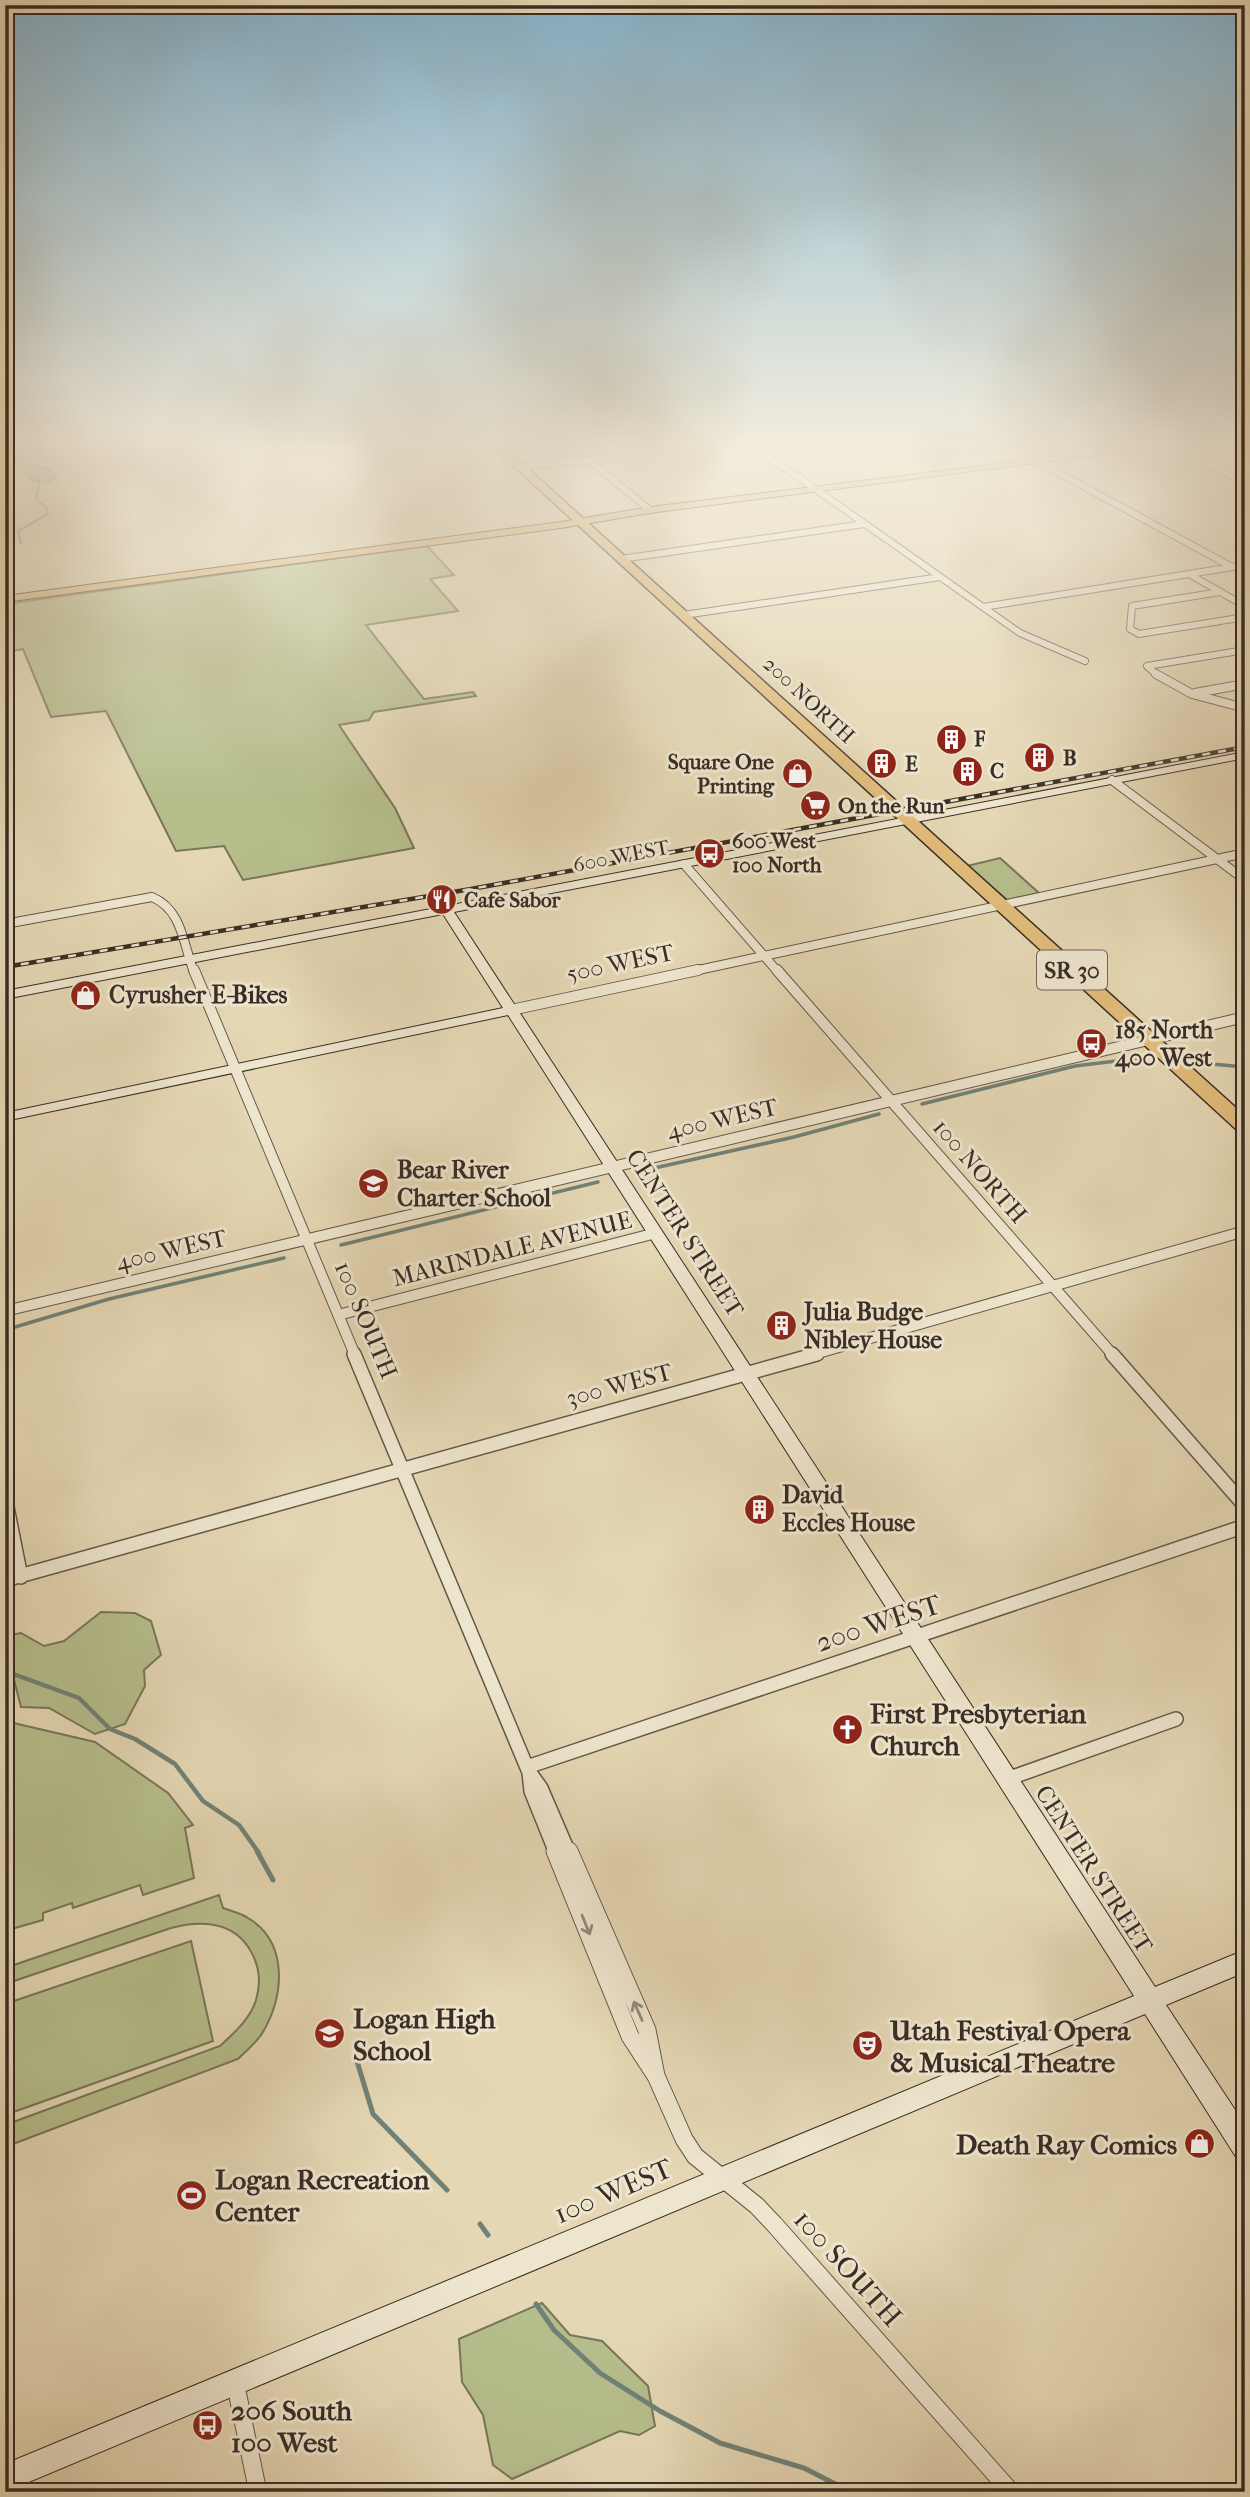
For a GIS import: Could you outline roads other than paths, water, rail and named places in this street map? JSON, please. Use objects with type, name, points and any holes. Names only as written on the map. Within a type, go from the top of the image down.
[{"type":"highway","name":"200 NORTH","points":[[626,564],[1245,1127]]},
{"type":"main road","points":[[5,599],[266,564]]},
{"type":"street","points":[[921,564],[1020,633],[1085,661]]},
{"type":"street","points":[[1226,564],[1232,567]]},
{"type":"street","points":[[983,607],[1245,565]]},
{"type":"street","points":[[1189,574],[1245,606]]},
{"type":"street","points":[[684,615],[940,577]]},
{"type":"street","points":[[1220,592],[1132,606],[1130,629],[1139,634],[1245,617]]},
{"type":"street","points":[[1245,650],[1147,666],[1166,680],[1193,693],[1245,708]]},
{"type":"street","points":[[1193,693],[1245,684]]},
{"type":"street","name":"600 WEST","points":[[5,995],[1245,755]]},
{"type":"street","points":[[1112,780],[1245,880]]},
{"type":"street","name":"500 WEST","points":[[5,1117],[1245,853]]},
{"type":"street","name":"100 NORTH","points":[[684,864],[1245,1506]]},
{"type":"street","name":"100 SOUTH","points":[[5,924],[152,897],[163,900],[170,908],[185,939],[189,960],[528,1768],[531,1791],[630,2036],[656,2076],[684,2139],[695,2156],[774,2224],[1012,2492]]},
{"type":"street","name":"CENTER STREET","points":[[447,910],[1245,2148]]},
{"type":"street","name":"400 WEST","points":[[5,1311],[1245,1017]]},
{"type":"street","name":"300 WEST","points":[[5,1580],[746,1374],[1245,1231]]},
{"type":"street","name":"MARINDALE AVENUE","points":[[338,1315],[656,1233]]},
{"type":"street","points":[[5,1497],[21,1577]]},
{"type":"street","name":"200 WEST","points":[[528,1768],[1245,1526]]},
{"type":"street","points":[[1007,1779],[1176,1719]]},
{"type":"street","name":"100 WEST","points":[[5,2478],[1245,1961]]},
{"type":"street","points":[[235,2382],[258,2492]]},
{"type":"waterway","points":[[922,1104],[1075,1066],[1141,1058]]},
{"type":"waterway","points":[[1201,1063],[1245,1067]]},
{"type":"waterway","points":[[641,1171],[794,1137],[879,1114]]},
{"type":"waterway","points":[[341,1245],[598,1182]]},
{"type":"waterway","points":[[5,1330],[109,1299],[284,1258]]},
{"type":"waterway","points":[[5,1671],[79,1698],[110,1729],[135,1739],[175,1764],[203,1801],[239,1825],[259,1853]]},
{"type":"waterway","points":[[257,1851],[273,1880]]},
{"type":"waterway","points":[[356,2058],[373,2114],[447,2190]]},
{"type":"waterway","points":[[480,2224],[488,2235]]},
{"type":"waterway","points":[[536,2304],[554,2330],[600,2373],[660,2411],[720,2443],[804,2468],[851,2492]]},
{"type":"railway","points":[[5,967],[471,889],[1245,747]]},
{"type":"place","name":"F","points":[[951,739]]},
{"type":"place","name":"B","points":[[1040,758]]},
{"type":"place","name":"E","points":[[882,764]]},
{"type":"place","name":"C","points":[[967,771]]},
{"type":"place","name":"Square One Printing","points":[[797,774]]},
{"type":"place","name":"On the Run","points":[[815,806]]},
{"type":"place","name":"600 West 100 North","points":[[709,853]]},
{"type":"place","name":"Cafe Sabor","points":[[441,900]]},
{"type":"place","name":"Cyrusher E-Bikes","points":[[86,995]]},
{"type":"place","name":"185 North 400 West","points":[[1092,1044]]},
{"type":"place","name":"Bear River Charter School","points":[[374,1184]]},
{"type":"place","name":"Julia Budge Nibley House","points":[[781,1326]]},
{"type":"place","name":"David Eccles House","points":[[759,1509]]},
{"type":"place","name":"First Presbyterian Church","points":[[847,1729]]},
{"type":"place","name":"Logan High School","points":[[330,2034]]},
{"type":"place","name":"Utah Festival Opera & Musical Theatre","points":[[867,2046]]},
{"type":"place","name":"Death Ray Comics","points":[[1200,2144]]},
{"type":"place","name":"Logan Recreation Center","points":[[192,2195]]},
{"type":"place","name":"206 South 100 West","points":[[208,2426]]}]
